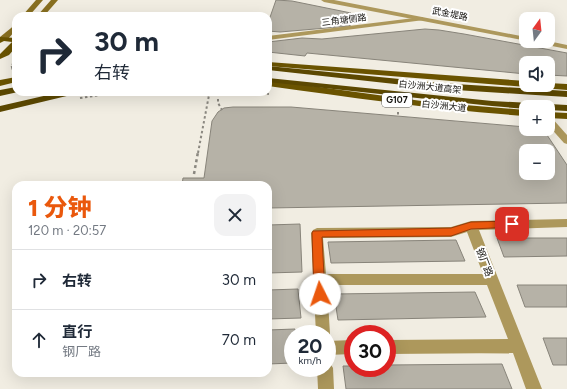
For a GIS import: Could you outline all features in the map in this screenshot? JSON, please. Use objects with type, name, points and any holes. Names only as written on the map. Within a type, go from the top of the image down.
[{"type":"highway","name":"白沙洲大道高架","points":[[272,68],[440,86],[567,94]]},
{"type":"highway","name":"白沙洲大道高架","points":[[272,80],[301,82],[451,100],[567,108]]},
{"type":"highway","points":[[0,93],[12,91]]},
{"type":"highway","points":[[0,108],[54,96]]},
{"type":"main road","points":[[29,12],[40,0]]},
{"type":"main road","points":[[44,12],[54,0]]},
{"type":"main road","points":[[2,40],[12,30]]},
{"type":"main road","points":[[2,40],[12,41]]},
{"type":"main road","points":[[2,54],[12,45]]},
{"type":"main road","points":[[272,64],[519,83]]},
{"type":"main road","points":[[0,83],[12,78]]},
{"type":"main road","name":"白沙洲大道","points":[[272,84],[367,97],[489,111],[519,113]]},
{"type":"main road","points":[[555,86],[567,87]]},
{"type":"main road","points":[[555,115],[567,116]]},
{"type":"street","name":"武金堤路","points":[[324,0],[519,38]]},
{"type":"street","name":"三角塘侧路","points":[[272,38],[422,19]]},
{"type":"street","points":[[555,45],[567,47]]},
{"type":"street","points":[[555,127],[567,141]]},
{"type":"street","points":[[322,325],[317,233],[451,232],[471,226],[567,222]]},
{"type":"street","name":"钢厂路","points":[[471,226],[534,389]]},
{"type":"street","points":[[319,280],[491,279]]},
{"type":"street","points":[[396,347],[517,346]]},
{"type":"street","points":[[325,377],[326,389]]},
{"type":"path","points":[[194,174],[209,96]]},
{"type":"path","points":[[218,99],[218,103],[222,110]]},
{"type":"building","points":[[276,0],[292,1],[351,13],[350,26],[280,32],[272,31],[272,12]]},
{"type":"building","points":[[425,29],[439,30],[519,44],[519,48],[540,48],[567,53],[567,76],[555,75],[555,56],[519,56],[519,73],[307,53],[305,56],[272,52],[272,42],[302,38],[322,39]]},
{"type":"building","points":[[291,107],[519,126],[519,136],[548,136],[553,144],[519,144],[519,180],[555,180],[555,147],[567,165],[567,203],[272,208],[272,181],[183,181],[183,178],[204,178],[212,121],[218,112],[224,108]]},
{"type":"building","points":[[300,224],[302,272],[272,273],[272,225]]},
{"type":"building","points":[[497,238],[567,238],[567,256],[504,257]]},
{"type":"building","points":[[456,240],[465,261],[331,263],[328,242]]},
{"type":"building","points":[[517,285],[567,285],[567,307],[525,307]]},
{"type":"building","points":[[298,289],[301,318],[272,319],[272,290]]},
{"type":"building","points":[[475,292],[486,317],[338,320],[334,294]]},
{"type":"building","points":[[284,329],[284,363],[272,364],[272,330]]},
{"type":"building","points":[[543,338],[567,338],[567,365],[553,365]]},
{"type":"building","points":[[502,364],[512,389],[346,389],[344,377],[396,377],[396,365]]},
{"type":"route","points":[[320,294],[317,233],[451,232],[471,226],[512,224]]}]
